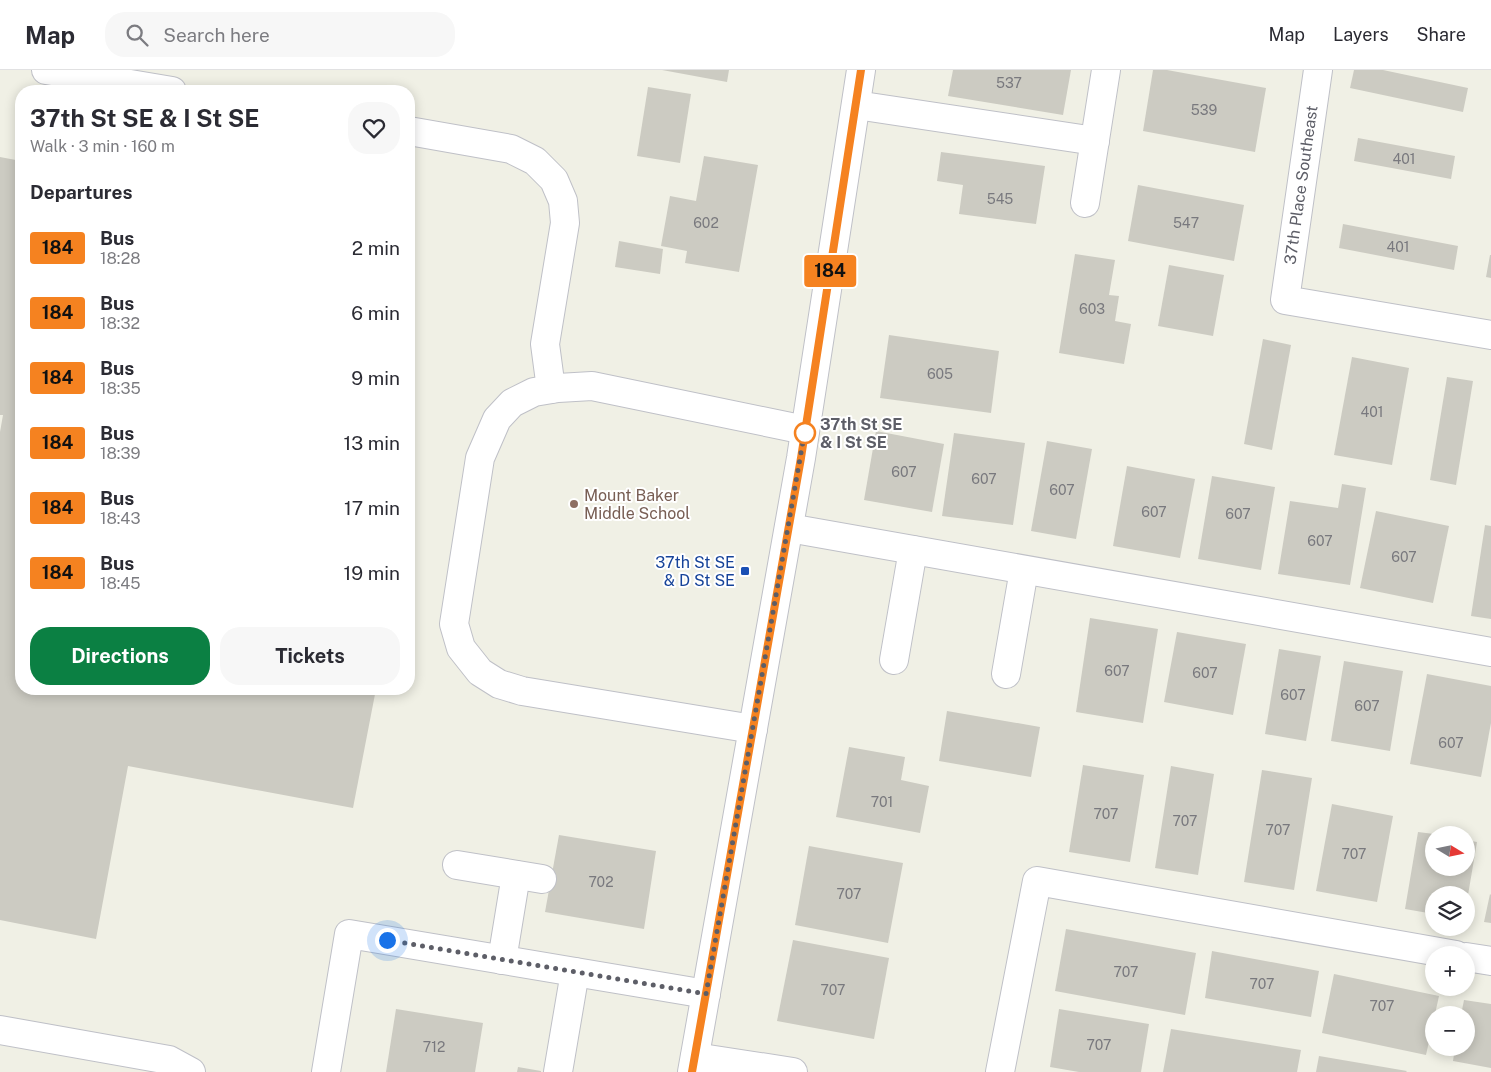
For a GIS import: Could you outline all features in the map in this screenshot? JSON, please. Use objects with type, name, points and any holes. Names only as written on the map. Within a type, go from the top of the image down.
[{"type":"street","points":[[46,70],[136,85]]},
{"type":"street","points":[[793,1072],[693,1064],[805,430],[861,70]]},
{"type":"street","points":[[1085,203],[1106,70]]},
{"type":"street","name":"37th Place Southeast","points":[[1318,70],[1285,300],[1491,335]]},
{"type":"street","points":[[856,105],[1095,141]]},
{"type":"street","points":[[415,133],[510,149],[535,161],[554,180],[563,201],[565,223],[545,344],[551,389]]},
{"type":"street","points":[[753,729],[522,691],[499,684],[480,672],[460,648],[454,624],[480,458],[497,419],[512,403],[534,392],[551,389],[592,386],[805,430]]},
{"type":"street","points":[[788,528],[1491,652]]},
{"type":"street","points":[[894,660],[913,550]]},
{"type":"street","points":[[1006,674],[1024,570]]},
{"type":"street","points":[[457,866],[529,877],[502,960]]},
{"type":"street","points":[[1000,1072],[1037,880],[1425,949]]},
{"type":"street","points":[[326,1072],[349,934],[706,994]]},
{"type":"street","points":[[1475,958],[1491,961]]},
{"type":"street","points":[[558,1072],[575,972]]},
{"type":"street","points":[[0,1030],[169,1060],[190,1072]]},
{"type":"building","points":[[662,70],[729,70],[727,82]]},
{"type":"building","points":[[953,70],[1071,70],[1063,115],[948,96]]},
{"type":"building","points":[[1153,70],[1167,70],[1266,88],[1255,152],[1143,131]]},
{"type":"building","points":[[1354,70],[1383,70],[1468,88],[1463,112],[1350,88]]},
{"type":"building","points":[[648,87],[691,94],[680,163],[637,156]]},
{"type":"building","points":[[1358,138],[1455,156],[1451,179],[1354,161]]},
{"type":"building","points":[[941,152],[1045,166],[1036,224],[959,214],[963,185],[937,181]]},
{"type":"building","points":[[704,156],[758,165],[739,272],[685,263],[687,251],[661,246],[670,196],[696,201]]},
{"type":"building","points":[[0,157],[15,160],[15,695],[375,695],[353,808],[128,766],[96,939],[0,920],[0,432],[3,415],[0,415]]},
{"type":"building","points":[[1138,185],[1244,205],[1234,261],[1128,241]]},
{"type":"building","points":[[1343,224],[1458,246],[1454,270],[1339,248]]},
{"type":"building","points":[[619,241],[663,249],[660,274],[615,267]]},
{"type":"building","points":[[1075,254],[1115,260],[1109,295],[1119,296],[1115,321],[1131,324],[1124,364],[1059,353]]},
{"type":"building","points":[[1491,255],[1491,278],[1486,277]]},
{"type":"building","points":[[1169,265],[1224,275],[1213,336],[1158,326]]},
{"type":"building","points":[[889,335],[999,351],[991,413],[880,398]]},
{"type":"building","points":[[1263,339],[1291,345],[1272,450],[1244,444]]},
{"type":"building","points":[[1352,357],[1409,368],[1392,465],[1334,455]]},
{"type":"building","points":[[1447,377],[1473,381],[1456,485],[1430,480]]},
{"type":"building","points":[[876,431],[944,444],[932,512],[864,500]]},
{"type":"building","points":[[954,433],[1025,443],[1013,525],[942,516]]},
{"type":"building","points":[[1047,441],[1092,449],[1076,539],[1031,531]]},
{"type":"building","points":[[1127,466],[1195,479],[1180,558],[1113,546]]},
{"type":"building","points":[[1212,476],[1275,487],[1261,570],[1198,559]]},
{"type":"building","points":[[1342,484],[1366,488],[1350,585],[1278,574],[1290,501],[1338,508]]},
{"type":"building","points":[[1376,511],[1449,526],[1433,603],[1360,588]]},
{"type":"building","points":[[1485,525],[1491,526],[1491,619],[1471,616]]},
{"type":"building","points":[[1090,618],[1158,629],[1143,723],[1076,712]]},
{"type":"building","points":[[1177,632],[1246,644],[1233,715],[1164,702]]},
{"type":"building","points":[[1279,649],[1321,656],[1306,741],[1265,734]]},
{"type":"building","points":[[1344,661],[1403,671],[1390,751],[1331,741]]},
{"type":"building","points":[[1427,674],[1491,686],[1491,723],[1481,777],[1410,764]]},
{"type":"building","points":[[947,711],[1040,727],[1031,777],[939,761]]},
{"type":"building","points":[[849,747],[905,757],[901,780],[929,786],[920,833],[836,817]]},
{"type":"building","points":[[1083,765],[1144,775],[1130,862],[1069,852]]},
{"type":"building","points":[[1171,766],[1214,774],[1198,875],[1155,868]]},
{"type":"building","points":[[1262,770],[1312,778],[1294,890],[1244,882]]},
{"type":"building","points":[[1332,804],[1393,816],[1377,902],[1316,891]]},
{"type":"building","points":[[1418,832],[1425,833],[1425,876],[1471,876],[1470,886],[1425,886],[1425,912],[1405,909]]},
{"type":"building","points":[[559,835],[656,851],[644,929],[545,912]]},
{"type":"building","points":[[809,846],[903,863],[888,943],[795,925]]},
{"type":"building","points":[[1491,895],[1491,923],[1484,922]]},
{"type":"building","points":[[1066,929],[1196,953],[1185,1015],[1055,991]]},
{"type":"building","points":[[793,940],[889,958],[874,1039],[777,1021]]},
{"type":"building","points":[[1212,951],[1319,971],[1311,1017],[1205,998]]},
{"type":"building","points":[[1334,974],[1425,993],[1425,996],[1439,996],[1437,1006],[1425,1006],[1425,1055],[1322,1033]]},
{"type":"building","points":[[1464,1000],[1491,1004],[1491,1068],[1453,1061],[1454,1056],[1475,1056],[1475,1006],[1463,1006]]},
{"type":"building","points":[[396,1009],[483,1023],[475,1072],[386,1072]]},
{"type":"building","points":[[1059,1009],[1149,1024],[1141,1072],[1079,1072],[1050,1067]]},
{"type":"building","points":[[1171,1029],[1301,1050],[1297,1072],[1163,1072]]},
{"type":"building","points":[[1319,1056],[1407,1071],[1316,1072]]},
{"type":"building","points":[[518,1067],[541,1071],[541,1072],[517,1072]]},
{"type":"bus line","name":"184","points":[[692,1072],[801,458],[861,70]]},
{"type":"place","name":"37th St SE & I St SE","points":[[805,433]]},
{"type":"place","name":"Mount Baker Middle School","points":[[574,504]]},
{"type":"place","name":"37th St SE & D St SE","points":[[745,571]]},
{"type":"route","points":[[387,940],[706,994],[805,430],[805,433]]}]
